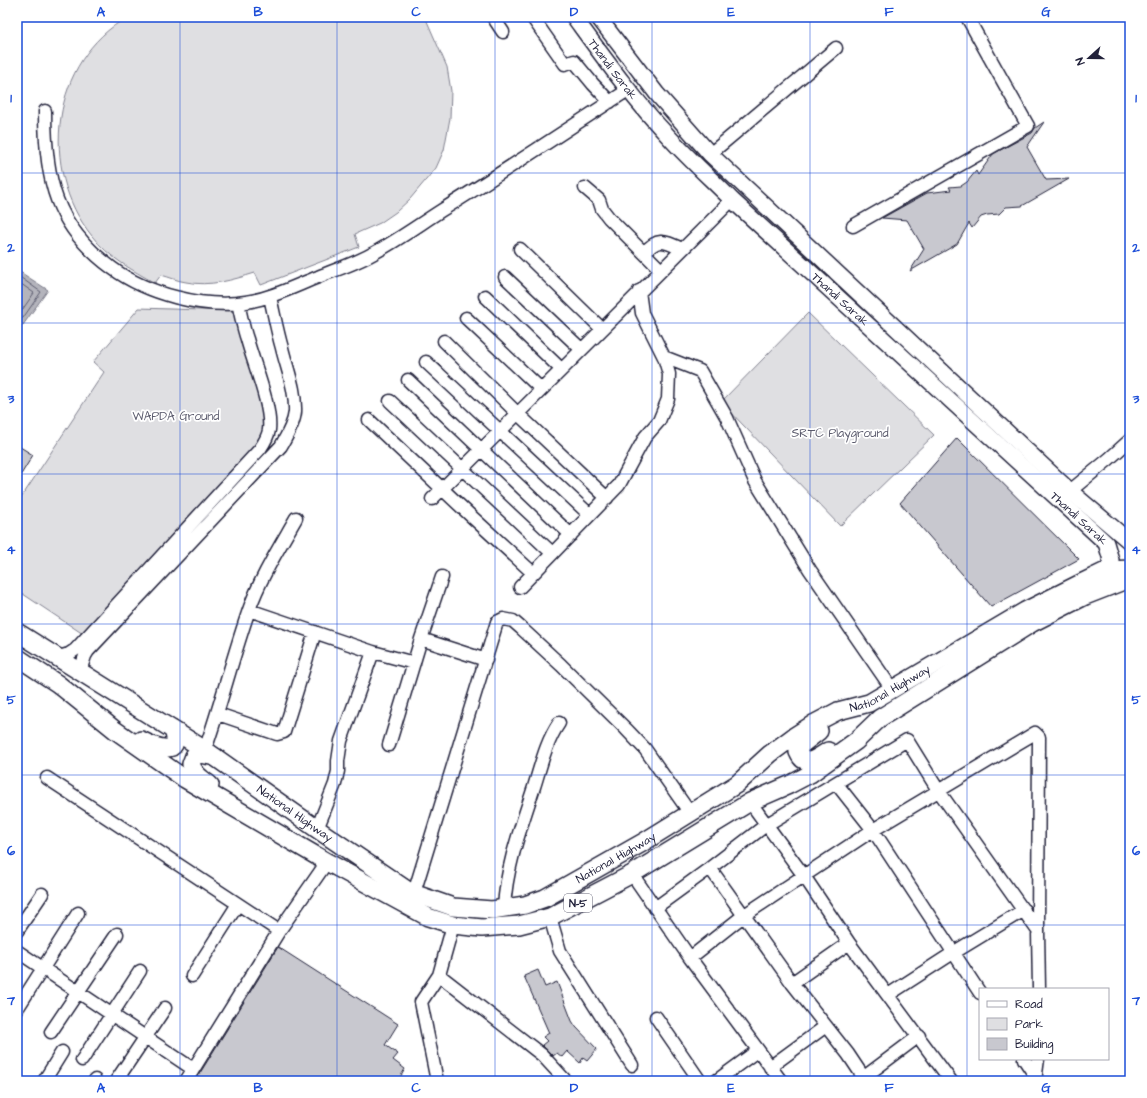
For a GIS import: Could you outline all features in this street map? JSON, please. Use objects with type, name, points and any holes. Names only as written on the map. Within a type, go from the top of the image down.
[{"type":"highway","name":"National Highway","points":[[17,632],[56,658],[80,671],[211,754],[317,829],[410,892],[453,907],[492,910],[525,905],[545,898],[642,843],[737,784],[770,754],[793,737],[838,711],[869,703],[1025,611],[1108,570],[1130,569]]},
{"type":"highway","name":"National Highway","points":[[17,657],[58,684],[104,721],[185,779],[327,862],[428,917],[453,925],[482,928],[519,926],[550,917],[632,874],[750,802],[810,774],[856,741],[880,718],[1032,623],[1085,596],[1126,580],[1130,580]]},
{"type":"highway","points":[[869,703],[807,740],[801,745],[798,752],[800,758],[804,761],[809,761],[819,757],[880,718]]},
{"type":"highway","points":[[104,721],[144,742],[163,749],[172,746],[176,742],[173,730]]},
{"type":"highway","points":[[211,754],[194,756],[191,764],[193,770],[202,779],[228,797],[258,822]]},
{"type":"highway","points":[[510,907],[519,926]]},
{"type":"main road","name":"Thandi Sarak","points":[[574,17],[628,90],[669,137],[732,200],[1106,543],[1111,560],[1108,570]]},
{"type":"main road","name":"Thandi Sarak","points":[[598,17],[657,94],[710,154],[1070,491],[1130,542]]},
{"type":"street","points":[[493,17],[503,32]]},
{"type":"street","points":[[532,17],[565,64],[574,61],[610,102]]},
{"type":"street","points":[[853,226],[1028,126],[967,17]]},
{"type":"street","points":[[710,154],[836,48]]},
{"type":"street","points":[[45,111],[45,137],[48,164],[57,202],[67,222],[82,241],[99,259],[119,274],[141,285],[164,294],[226,304],[270,297],[373,254],[628,90]]},
{"type":"street","points":[[584,188],[599,200],[602,209],[609,218],[661,270]]},
{"type":"street","points":[[432,499],[732,200]]},
{"type":"street","points":[[644,253],[652,245],[658,242],[671,244],[682,249]]},
{"type":"street","points":[[520,249],[602,329]]},
{"type":"street","points":[[505,277],[581,349]]},
{"type":"street","points":[[520,587],[619,485],[645,437],[659,421],[668,399],[669,374],[664,357],[642,313],[639,291]]},
{"type":"street","points":[[485,296],[561,369]]},
{"type":"street","points":[[80,671],[88,651],[281,446],[294,414],[295,403],[293,389],[270,297]]},
{"type":"street","points":[[56,658],[69,654],[75,650],[266,441],[269,431],[266,401],[246,338],[238,303]]},
{"type":"street","points":[[466,318],[542,389]]},
{"type":"street","points":[[444,341],[607,498]]},
{"type":"street","points":[[664,357],[700,371],[727,418],[755,481],[810,570],[892,689]]},
{"type":"street","points":[[426,362],[590,515]]},
{"type":"street","points":[[408,380],[570,535]]},
{"type":"street","points":[[390,400],[552,553]]},
{"type":"street","points":[[369,420],[533,573]]},
{"type":"street","points":[[1070,491],[1130,440]]},
{"type":"street","points":[[211,754],[218,714],[249,610],[262,579],[296,518]]},
{"type":"street","points":[[389,745],[421,639],[442,577]]},
{"type":"street","points":[[249,610],[373,652],[414,663]]},
{"type":"street","points":[[414,894],[497,622],[503,619],[513,621],[562,665],[645,749],[690,813]]},
{"type":"street","points":[[218,714],[277,734],[284,732],[286,730],[315,632]]},
{"type":"street","points":[[421,639],[486,660]]},
{"type":"street","points":[[317,829],[335,784],[341,741],[373,652]]},
{"type":"street","points":[[510,907],[505,888],[518,836],[548,742],[560,723]]},
{"type":"street","points":[[690,958],[743,916],[873,830],[1035,733],[1039,737],[1039,988]]},
{"type":"street","points":[[655,908],[766,825],[907,740],[938,790],[1038,931]]},
{"type":"street","points":[[47,778],[279,931]]},
{"type":"street","points":[[836,783],[873,830],[979,992]]},
{"type":"street","points":[[750,802],[804,876],[849,943],[951,1081]]},
{"type":"street","points":[[186,1081],[279,931],[327,862]]},
{"type":"street","points":[[710,868],[792,983],[848,1054],[863,1080],[919,1036]]},
{"type":"street","points":[[632,874],[690,958],[780,1081]]},
{"type":"street","points":[[17,931],[42,894]]},
{"type":"street","points":[[192,976],[238,904]]},
{"type":"street","points":[[888,995],[1024,910]]},
{"type":"street","points":[[17,1009],[78,913]]},
{"type":"street","points":[[550,917],[560,951],[632,1065]]},
{"type":"street","points":[[437,1081],[421,1002],[439,975],[453,925]]},
{"type":"street","points":[[51,1032],[117,934]]},
{"type":"street","points":[[792,983],[849,943]]},
{"type":"street","points":[[17,951],[193,1069]]},
{"type":"street","points":[[82,1060],[140,971]]},
{"type":"street","points":[[439,975],[542,1055],[566,1081]]},
{"type":"street","points":[[116,1081],[165,1008]]},
{"type":"street","points":[[656,1017],[700,1081]]},
{"type":"street","points":[[770,1067],[826,1026]]},
{"type":"street","points":[[716,1081],[757,1051]]},
{"type":"street","points":[[44,1081],[62,1052]]},
{"type":"street","points":[[1025,1060],[1036,1079]]},
{"type":"street","points":[[1036,1079],[1038,1060]]},
{"type":"green space","points":[[128,17],[424,17],[447,67],[451,91],[450,118],[444,150],[436,168],[410,199],[396,212],[380,223],[355,234],[359,247],[261,285],[255,273],[229,280],[204,284],[183,281],[161,275],[155,283],[113,257],[98,244],[92,236],[75,209],[64,180],[59,149],[61,118],[69,87],[82,60],[102,36]]},
{"type":"green space","name":"WAPDA Ground","points":[[139,308],[235,311],[272,440],[83,634],[17,590],[17,504],[104,372],[93,362]]},
{"type":"green space","name":"SRTC Playground","points":[[808,313],[934,435],[840,526],[721,402]]},
{"type":"water","points":[[17,270],[48,290],[23,325],[17,322]]},
{"type":"building","points":[[1044,122],[1027,147],[1046,180],[1069,179],[1022,206],[1006,207],[999,214],[981,217],[972,228],[969,223],[957,244],[910,271],[924,249],[907,220],[882,218],[927,193],[951,190],[949,187],[961,186],[967,182],[976,171],[978,175],[993,154],[1032,133],[1035,128]]},
{"type":"building","points":[[957,438],[1079,559],[991,607],[900,503]]},
{"type":"building","points":[[17,445],[33,455],[17,481]]},
{"type":"building","points":[[278,947],[398,1024],[385,1045],[398,1054],[393,1060],[405,1069],[398,1081],[195,1081]]},
{"type":"building","points":[[538,970],[545,987],[557,982],[572,1021],[597,1049],[587,1061],[583,1058],[580,1063],[567,1051],[562,1057],[557,1053],[553,1056],[542,1045],[547,1041],[543,1037],[549,1033],[524,976]]}]
